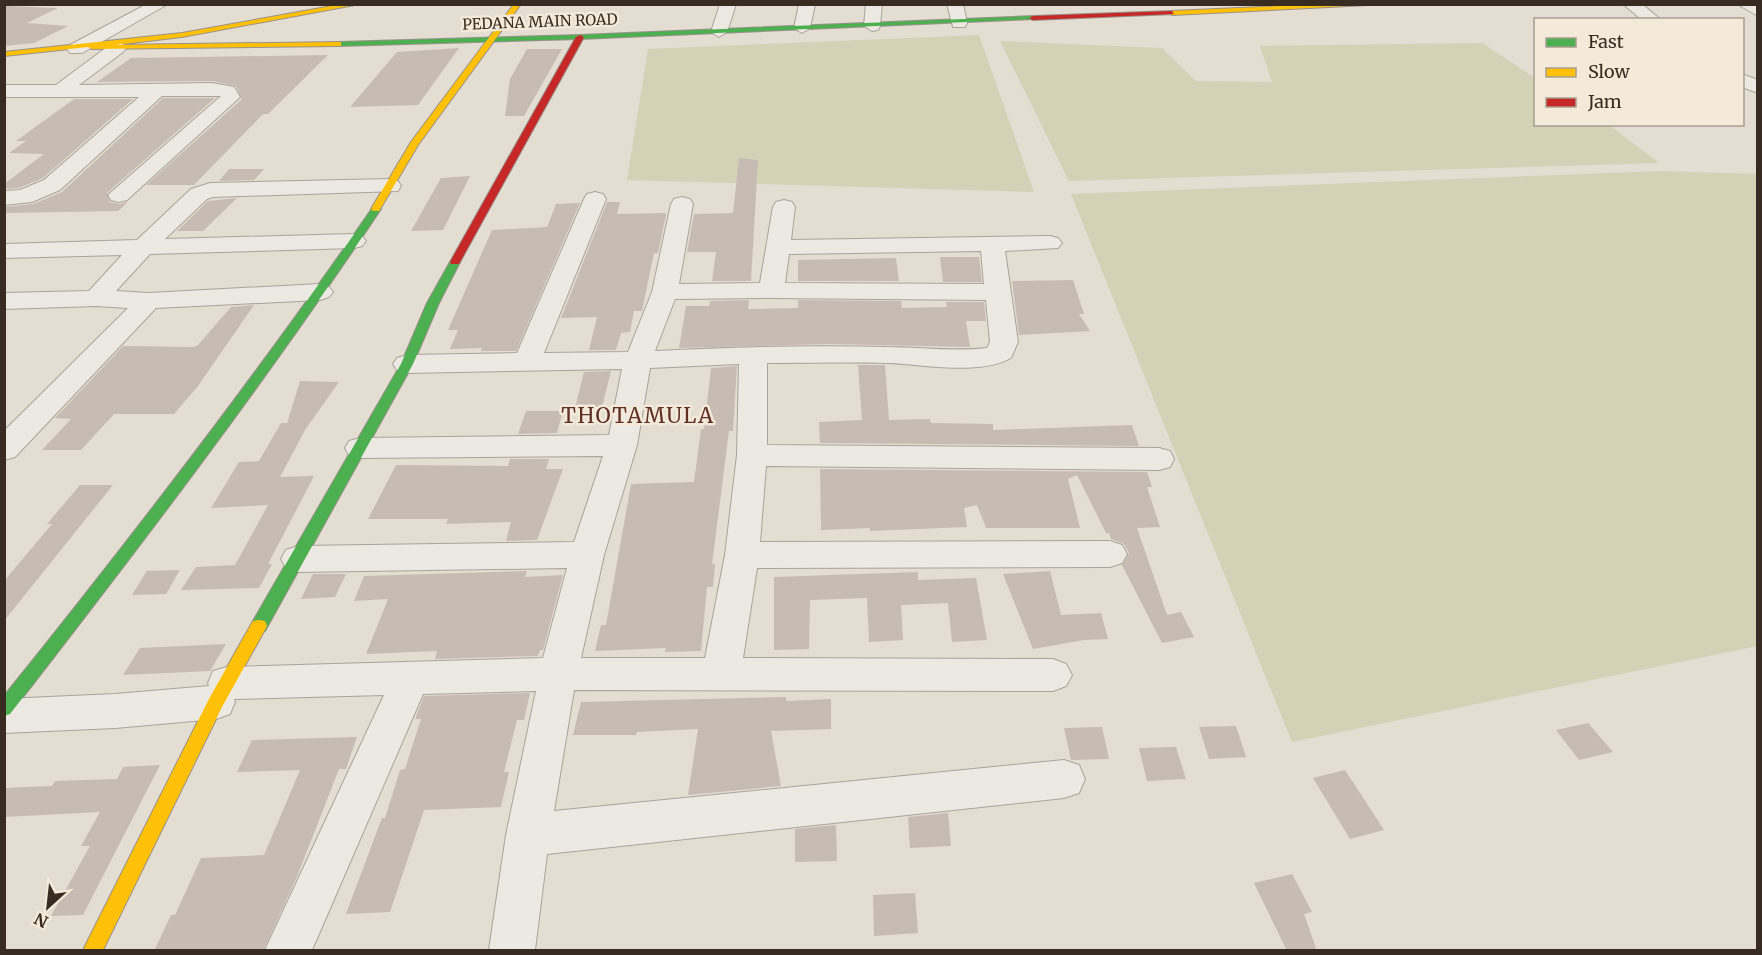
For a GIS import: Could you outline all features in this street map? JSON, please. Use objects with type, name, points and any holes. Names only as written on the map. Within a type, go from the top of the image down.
[{"type":"main road","points":[[4,54],[84,48],[255,25],[357,4]]},
{"type":"main road","points":[[4,709],[90,600],[320,292],[390,186],[420,135],[450,98],[518,4]]},
{"type":"main road","name":"PEDANA MAIN ROAD","points":[[84,48],[580,37],[960,23],[1132,10],[1384,4]]},
{"type":"main road","points":[[93,951],[222,692],[360,448],[406,363],[433,303],[580,37]]},
{"type":"street","points":[[84,48],[160,4]]},
{"type":"street","points":[[719,32],[728,4]]},
{"type":"street","points":[[802,28],[807,4]]},
{"type":"street","points":[[872,26],[874,4]]},
{"type":"street","points":[[955,4],[960,23]]},
{"type":"street","points":[[1631,4],[1650,18]]},
{"type":"street","points":[[1745,4],[1758,11]]},
{"type":"street","points":[[60,91],[117,48]]},
{"type":"street","points":[[1744,80],[1758,88]]},
{"type":"street","points":[[4,91],[212,89],[227,92],[231,97],[119,195]]},
{"type":"street","points":[[4,198],[24,197],[52,185],[157,91]]},
{"type":"street","points":[[96,298],[143,247],[200,194],[210,190],[390,186]]},
{"type":"street","points":[[527,362],[595,198]]},
{"type":"street","points":[[512,951],[528,835],[558,674],[587,555],[621,445],[638,360],[665,292],[682,204]]},
{"type":"street","points":[[771,290],[784,207]]},
{"type":"street","points":[[4,268],[15,251],[354,242]]},
{"type":"street","points":[[778,247],[1050,243]]},
{"type":"street","points":[[406,363],[638,360],[753,355],[967,359],[994,356],[1001,352],[1004,342],[992,244]]},
{"type":"street","points":[[665,292],[771,290],[998,292]]},
{"type":"street","points":[[4,301],[96,298],[148,301],[320,292]]},
{"type":"street","points":[[4,450],[148,301]]},
{"type":"street","points":[[721,674],[742,555],[752,455],[753,355]]},
{"type":"street","points":[[360,448],[621,445]]},
{"type":"street","points":[[752,455],[1159,459]]},
{"type":"street","points":[[742,555],[1110,554]]},
{"type":"street","points":[[298,559],[587,555]]},
{"type":"street","points":[[4,716],[115,711],[222,692],[411,678],[558,674],[1053,675]]},
{"type":"street","points":[[288,951],[411,678]]},
{"type":"street","points":[[528,835],[1064,779]]},
{"type":"shaded area","points":[[979,35],[1034,192],[627,180],[648,49]]},
{"type":"shaded area","points":[[1000,41],[1162,48],[1196,81],[1272,82],[1260,46],[1482,43],[1534,77],[1534,126],[1610,126],[1659,163],[1069,181]]},
{"type":"shaded area","points":[[1660,171],[1757,174],[1757,646],[1292,742],[1071,194]]},
{"type":"building","points":[[4,6],[58,8],[27,23],[68,26],[34,43],[4,46]]},
{"type":"building","points":[[459,48],[418,105],[350,107],[397,52]]},
{"type":"building","points":[[527,49],[562,49],[524,116],[505,116],[510,79]]},
{"type":"building","points":[[328,55],[268,114],[263,114],[194,185],[146,185],[242,99],[236,86],[212,81],[97,82],[131,58]]},
{"type":"building","points":[[163,98],[215,98],[107,193],[110,202],[120,204],[128,202],[118,211],[4,213],[4,207],[33,204],[62,192]]},
{"type":"building","points":[[74,99],[133,99],[43,178],[19,188],[4,189],[4,184],[44,154],[9,153],[26,141],[16,141]]},
{"type":"building","points":[[739,158],[758,160],[751,281],[712,281],[716,252],[687,252],[694,214],[733,213]]},
{"type":"building","points":[[229,169],[264,169],[254,180],[219,181]]},
{"type":"building","points":[[470,176],[443,230],[411,231],[441,178]]},
{"type":"building","points":[[237,198],[203,231],[177,231],[208,201]]},
{"type":"building","points":[[607,202],[620,202],[617,214],[666,213],[666,215],[658,253],[654,253],[642,311],[634,311],[630,332],[621,333],[616,350],[589,350],[597,317],[561,318]]},
{"type":"building","points":[[580,203],[516,351],[481,351],[482,348],[450,349],[458,330],[448,330],[492,230],[547,227],[556,204]]},
{"type":"building","points":[[940,257],[979,257],[982,282],[943,282]]},
{"type":"building","points":[[896,258],[899,281],[798,281],[798,260]]},
{"type":"building","points":[[1073,280],[1084,314],[1079,314],[1090,331],[1019,335],[1012,281]]},
{"type":"building","points":[[749,300],[748,309],[798,308],[798,300],[901,301],[902,308],[947,307],[946,302],[984,302],[986,321],[966,321],[970,347],[828,344],[679,348],[686,306],[709,306],[710,301]]},
{"type":"building","points":[[254,305],[198,386],[174,414],[114,414],[81,450],[42,450],[71,419],[55,418],[123,346],[194,347],[231,307]]},
{"type":"building","points":[[858,365],[885,365],[889,420],[930,419],[931,423],[993,424],[993,430],[1132,425],[1139,446],[820,443],[819,422],[862,420]]},
{"type":"building","points":[[737,366],[733,431],[729,431],[712,564],[715,564],[713,587],[707,587],[701,651],[665,652],[666,648],[595,651],[601,625],[606,625],[631,484],[694,482],[701,429],[704,429],[711,368]]},
{"type":"building","points":[[611,371],[602,407],[575,408],[584,372]]},
{"type":"building","points":[[300,381],[339,382],[305,430],[280,477],[314,476],[268,564],[272,564],[259,588],[181,590],[196,567],[235,565],[268,505],[211,508],[239,462],[259,461],[281,423],[287,423]]},
{"type":"building","points":[[526,411],[563,411],[557,433],[518,434]]},
{"type":"building","points":[[510,459],[549,459],[546,469],[563,469],[537,540],[506,541],[511,522],[446,524],[448,519],[368,519],[396,465],[508,466]]},
{"type":"building","points":[[820,469],[1147,472],[1152,487],[1147,487],[1160,527],[1137,528],[1167,615],[1181,612],[1194,637],[1162,643],[1122,565],[1129,553],[1124,544],[1111,539],[1109,533],[1106,533],[1077,475],[1068,479],[1080,528],[986,528],[977,505],[964,508],[967,527],[870,531],[870,528],[821,530]]},
{"type":"building","points":[[80,485],[113,485],[4,621],[4,581],[52,524],[47,524]]},
{"type":"building","points":[[180,570],[166,594],[132,595],[147,571]]},
{"type":"building","points":[[527,571],[525,577],[563,575],[543,650],[540,650],[538,656],[435,659],[437,651],[366,654],[388,599],[354,601],[364,576]]},
{"type":"building","points":[[1050,571],[1061,615],[1101,613],[1108,639],[1084,640],[1033,649],[1003,574]]},
{"type":"building","points":[[918,572],[918,580],[976,578],[987,640],[952,642],[948,603],[901,605],[903,640],[869,642],[867,598],[810,600],[809,649],[774,650],[774,577]]},
{"type":"building","points":[[313,574],[346,574],[335,597],[301,599]]},
{"type":"building","points":[[226,644],[210,671],[123,675],[140,648]]},
{"type":"building","points":[[530,693],[524,720],[517,720],[504,772],[509,772],[501,807],[424,810],[390,912],[346,914],[382,818],[385,818],[400,770],[405,769],[421,719],[415,719],[424,696]]},
{"type":"building","points":[[786,697],[786,701],[831,699],[831,729],[771,731],[781,786],[688,795],[698,729],[637,732],[636,735],[573,735],[581,702]]},
{"type":"building","points":[[1588,723],[1613,752],[1579,760],[1556,730]]},
{"type":"building","points":[[1236,726],[1246,757],[1209,759],[1199,727]]},
{"type":"building","points":[[1102,727],[1109,759],[1071,760],[1064,728]]},
{"type":"building","points":[[357,737],[346,769],[339,769],[296,879],[263,951],[154,951],[171,915],[175,915],[201,858],[264,855],[300,770],[237,772],[252,740]]},
{"type":"building","points":[[1176,747],[1186,779],[1147,781],[1139,748]]},
{"type":"building","points":[[160,765],[83,915],[51,916],[90,846],[81,846],[100,812],[4,817],[4,788],[52,786],[55,781],[117,779],[123,767]]},
{"type":"building","points":[[1345,770],[1384,830],[1350,839],[1313,778]]},
{"type":"building","points":[[948,813],[951,846],[910,848],[908,817]]},
{"type":"building","points":[[836,825],[837,861],[795,862],[795,829]]},
{"type":"building","points":[[1292,874],[1312,912],[1304,914],[1317,951],[1287,951],[1254,883]]},
{"type":"building","points":[[915,893],[918,933],[874,936],[873,895]]},
{"type":"traffic: fast","points":[[338,44],[580,37],[1033,18]]},
{"type":"traffic: fast","points":[[4,709],[90,600],[320,292],[376,209]]},
{"type":"traffic: fast","points":[[259,626],[407,364],[433,303],[455,262]]},
{"type":"traffic: slow","points":[[4,54],[182,35],[357,4]]},
{"type":"traffic: slow","points":[[376,209],[414,144],[518,4]]},
{"type":"traffic: slow","points":[[1172,13],[1384,4]]},
{"type":"traffic: slow","points":[[92,47],[338,44]]},
{"type":"traffic: slow","points":[[93,950],[216,702],[259,626]]},
{"type":"traffic: jam","points":[[1033,18],[1172,13]]},
{"type":"traffic: jam","points":[[455,262],[580,37]]},
{"type":"district","name":"THOTAMULA","points":[[638,416]]}]
